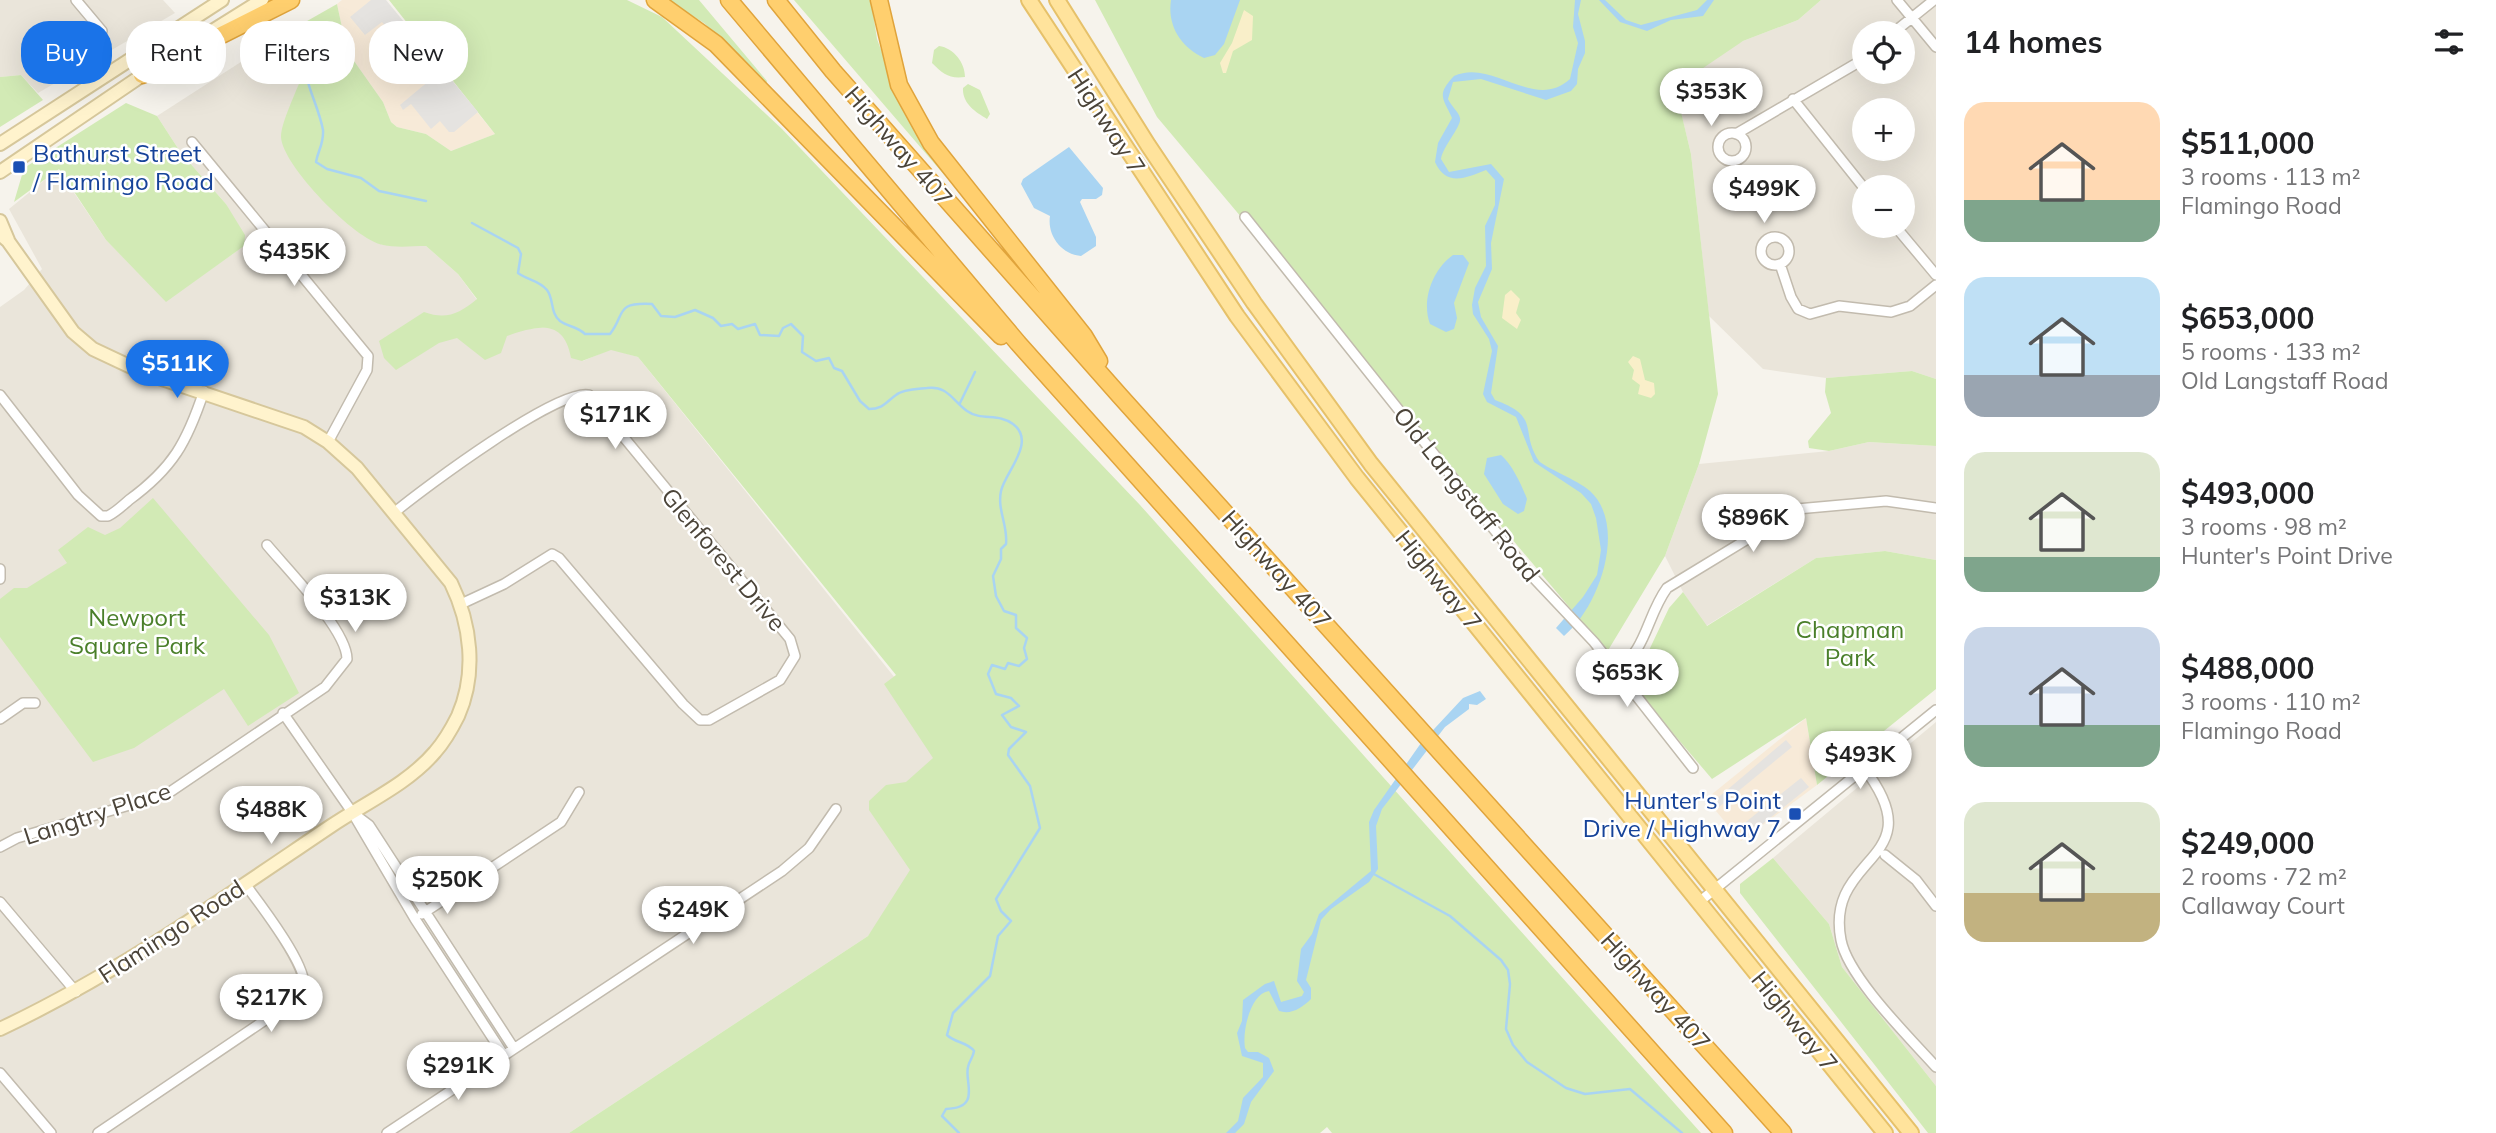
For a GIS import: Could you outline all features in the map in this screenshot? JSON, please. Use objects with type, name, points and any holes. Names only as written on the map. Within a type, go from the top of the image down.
[{"type":"highway","points":[[226,33],[291,0]]},
{"type":"highway","points":[[655,0],[716,44],[982,319],[1063,393]]},
{"type":"highway","name":"Highway 407","points":[[729,0],[876,177],[1063,393],[1724,1133]]},
{"type":"highway","name":"Highway 407","points":[[776,0],[833,71],[1120,396],[1783,1133]]},
{"type":"highway","points":[[879,0],[899,85],[931,143],[950,171],[1084,336],[1120,396]]},
{"type":"main road","name":"Highway 7","points":[[1029,0],[1237,316],[1357,478],[1885,1133]]},
{"type":"main road","name":"Highway 7","points":[[1057,0],[1148,145],[1254,303],[1371,464],[1911,1133]]},
{"type":"street","points":[[76,0],[94,21]]},
{"type":"street","points":[[0,144],[222,0]]},
{"type":"street","points":[[226,22],[262,0]]},
{"type":"street","points":[[1898,0],[1936,47]]},
{"type":"street","points":[[1908,21],[1934,0]]},
{"type":"street","points":[[1737,134],[1852,66]]},
{"type":"street","points":[[0,172],[129,84]]},
{"type":"street","points":[[1793,99],[1854,175]]},
{"type":"street","points":[[192,142],[368,356],[367,370],[328,442]]},
{"type":"street","name":"Old Langstaff Road","points":[[1245,217],[1528,572],[1567,612],[1616,670],[1693,768]]},
{"type":"street","name":"Flamingo Road","points":[[0,221],[4,237],[73,332],[93,349],[144,373],[204,391],[304,427],[328,442],[357,468],[451,583],[461,604],[470,640],[468,678],[458,716],[434,753],[385,793],[76,992],[0,1029]]},
{"type":"street","points":[[1905,238],[1936,275]]},
{"type":"street","points":[[1780,264],[1798,309],[1810,314],[1839,306],[1891,312],[1910,306],[1936,285]]},
{"type":"street","points":[[0,395],[78,495],[101,516],[108,516],[150,486],[172,463],[190,432],[204,391]]},
{"type":"street","name":"Glenforest Drive","points":[[395,512],[449,472],[525,422],[565,398],[579,393],[589,395],[790,639],[794,656],[780,680],[716,717],[700,720],[559,558],[552,554],[504,584],[461,604]]},
{"type":"street","points":[[1616,670],[1635,656],[1657,601],[1667,588],[1797,509],[1886,501],[1936,508]]},
{"type":"street","name":"Langtry Place","points":[[0,847],[17,838],[167,794],[325,687],[343,667],[347,653],[330,620],[267,545]]},
{"type":"street","points":[[0,569],[0,579]]},
{"type":"street","points":[[0,719],[23,703],[35,703]]},
{"type":"street","points":[[1699,902],[1936,710]]},
{"type":"street","points":[[283,713],[352,812],[415,919],[503,1054]]},
{"type":"street","points":[[1864,768],[1889,796],[1897,817],[1893,842],[1885,855],[1857,877],[1849,888],[1839,916],[1840,939],[1850,962],[1863,981],[1936,1067]]},
{"type":"street","points":[[415,919],[561,822],[579,792]]},
{"type":"street","points":[[387,1133],[782,871],[809,848],[836,809]]},
{"type":"street","points":[[352,812],[369,825],[513,1047]]},
{"type":"street","points":[[1885,855],[1916,880],[1936,906]]},
{"type":"street","points":[[99,1133],[271,1016],[298,995],[304,986],[305,979],[295,957],[245,884]]},
{"type":"street","points":[[0,902],[76,992]]},
{"type":"street","points":[[0,1073],[51,1133]]},
{"type":"shaded area","points":[[0,0],[163,0],[175,13],[161,21],[126,21],[126,42],[112,50],[112,21],[21,21],[21,75],[0,77]]},
{"type":"shaded area","points":[[342,0],[385,0],[402,21],[369,21],[369,82],[355,62],[355,21],[341,21],[337,4]]},
{"type":"shaded area","points":[[371,0],[386,0],[403,21],[369,21],[369,32],[365,35],[350,17]]},
{"type":"shaded area","points":[[1821,0],[1936,0],[1936,379],[1912,371],[1826,378],[1763,369],[1709,316],[1691,154],[1672,76],[1743,41],[1798,20]]},
{"type":"shaded area","points":[[240,63],[240,84],[299,84],[281,136],[382,245],[426,246],[458,274],[477,300],[527,329],[549,327],[558,330],[583,361],[611,349],[638,357],[895,678],[974,799],[868,936],[569,1133],[0,1133],[0,307],[24,290],[42,269],[9,209],[58,169],[106,240],[166,301],[244,246],[226,204],[181,153],[157,116],[207,84],[226,84],[226,72]]},
{"type":"shaded area","points":[[30,84],[53,84],[38,93]]},
{"type":"shaded area","points":[[370,84],[454,84],[495,134],[451,151],[426,134],[397,127],[391,122],[383,102]]},
{"type":"shaded area","points":[[425,84],[455,84],[478,112],[454,132],[449,132],[440,121],[431,129],[411,104],[403,110],[400,105]]},
{"type":"shaded area","points":[[1869,442],[1936,446],[1936,560],[1885,551],[1816,558],[1706,626],[1683,592],[1665,556],[1699,464],[1829,451]]},
{"type":"shaded area","points":[[1806,718],[1817,785],[1741,841],[1706,799]]},
{"type":"shaded area","points":[[1936,722],[1936,1086],[1842,967],[1829,924],[1773,858]]},
{"type":"shaded area","points":[[1786,740],[1792,747],[1719,807],[1714,801]]},
{"type":"shaded area","points":[[1801,778],[1809,787],[1750,834],[1742,825]]},
{"type":"green space","points":[[389,0],[627,0],[662,17],[782,129],[1140,505],[1701,1133],[1332,1133],[1327,1127],[1320,1133],[569,1133],[868,936],[910,870],[869,810],[869,801],[886,785],[906,782],[933,758],[884,684],[896,675],[638,357],[611,350],[582,361],[571,358],[562,336],[548,328],[539,328],[507,336],[501,353],[485,360],[457,338],[439,343],[396,370],[384,358],[379,341],[424,312],[452,314],[477,299],[458,274],[426,246],[383,245],[355,230],[306,182],[293,165],[281,137],[286,115],[298,84],[355,84],[355,62],[383,102],[391,122],[397,127],[426,134],[451,151],[495,134],[455,84],[468,84],[468,21],[406,21]]},
{"type":"green space","points":[[667,0],[699,0],[767,81],[766,84],[704,23]]},
{"type":"green space","points":[[794,0],[871,0],[877,39],[901,104],[946,177]]},
{"type":"green space","points":[[1095,0],[1821,0],[1798,20],[1743,41],[1675,87],[1691,154],[1718,394],[1699,464],[1665,556],[1607,652],[1157,117]]},
{"type":"green space","points":[[337,4],[341,21],[307,21]]},
{"type":"green space","points":[[939,46],[958,57],[965,77],[947,75],[932,63],[934,50]]},
{"type":"green space","points":[[21,75],[21,84],[29,84],[43,100],[0,127],[0,77]]},
{"type":"green space","points":[[968,84],[980,90],[990,114],[987,119],[967,103],[963,88]]},
{"type":"green space","points":[[126,103],[157,116],[181,153],[226,204],[245,235],[244,246],[166,302],[106,240],[59,169],[14,202],[24,168]]},
{"type":"green space","points":[[1912,371],[1936,379],[1936,446],[1869,442],[1829,451],[1809,448],[1808,441],[1831,413],[1825,392],[1826,378]]},
{"type":"green space","name":"Newport Square Park","points":[[153,498],[269,635],[299,693],[248,726],[224,689],[134,748],[93,762],[0,637],[0,599],[14,588],[27,588],[67,563],[58,550],[88,527],[105,535],[120,528]]},
{"type":"green space","name":"Chapman Park","points":[[1885,551],[1936,560],[1936,689],[1817,785],[1806,718],[1712,779],[1625,677],[1643,663],[1669,608],[1683,592],[1707,626],[1816,558]]},
{"type":"green space","points":[[1773,858],[1829,924],[1842,967],[1936,1086],[1936,1133],[1928,1133],[1740,893],[1740,884]]},
{"type":"sand","points":[[1244,10],[1253,16],[1252,40],[1233,51],[1226,73],[1223,73],[1220,63],[1232,43]]},
{"type":"sand","points":[[1511,290],[1520,299],[1516,313],[1521,320],[1517,329],[1502,318],[1505,295]]},
{"type":"sand","points":[[1633,356],[1640,359],[1645,380],[1654,383],[1655,394],[1651,398],[1638,394],[1640,385],[1632,379],[1634,370],[1628,362]]},
{"type":"water","points":[[1171,0],[1240,0],[1224,44],[1215,55],[1204,58],[1182,42],[1171,18]]},
{"type":"water","points":[[1575,0],[1581,0],[1578,14],[1585,41],[1585,53],[1578,69],[1577,84],[1571,91],[1546,100],[1481,79],[1453,82],[1448,99],[1460,122],[1441,159],[1449,172],[1491,164],[1504,179],[1491,243],[1492,269],[1478,302],[1481,317],[1498,346],[1491,393],[1495,400],[1510,406],[1524,419],[1539,461],[1590,491],[1601,506],[1607,524],[1608,545],[1598,587],[1577,623],[1564,636],[1556,628],[1583,597],[1597,575],[1601,550],[1596,518],[1591,504],[1581,493],[1534,462],[1516,417],[1487,402],[1483,394],[1492,351],[1489,339],[1473,314],[1472,305],[1475,288],[1486,266],[1485,226],[1495,205],[1495,180],[1486,170],[1464,178],[1451,178],[1440,170],[1435,162],[1438,143],[1452,118],[1443,92],[1454,76],[1469,72],[1484,74],[1542,90],[1556,88],[1570,79],[1578,43],[1573,27]]},
{"type":"water","points":[[1599,0],[1605,0],[1626,20],[1641,25],[1697,10],[1707,0],[1714,0],[1703,16],[1671,20],[1647,31],[1620,22]]},
{"type":"water","points":[[1069,147],[1103,188],[1102,195],[1096,199],[1082,199],[1080,202],[1096,237],[1096,246],[1081,256],[1067,252],[1057,242],[1051,230],[1050,216],[1034,208],[1021,184],[1023,179]]},
{"type":"water","points":[[1453,255],[1463,255],[1469,263],[1454,303],[1457,318],[1454,329],[1446,332],[1430,324],[1427,305],[1435,277]]},
{"type":"water","points":[[1501,455],[1513,469],[1527,499],[1524,511],[1518,514],[1503,504],[1484,474],[1487,458]]},
{"type":"water","points":[[1480,691],[1486,699],[1477,705],[1469,704],[1469,709],[1445,727],[1382,809],[1376,826],[1378,869],[1369,882],[1331,909],[1321,920],[1306,980],[1311,988],[1311,999],[1296,1010],[1283,1012],[1279,1011],[1269,991],[1257,998],[1249,1014],[1245,1048],[1248,1052],[1258,1052],[1269,1058],[1274,1071],[1251,1102],[1244,1124],[1235,1133],[1226,1133],[1238,1121],[1243,1098],[1263,1077],[1263,1063],[1242,1056],[1237,1033],[1242,1021],[1243,1000],[1265,984],[1274,981],[1281,1002],[1302,996],[1304,992],[1297,981],[1301,949],[1312,934],[1319,914],[1371,871],[1369,822],[1374,810],[1421,743],[1463,698]]},
{"type":"waterway","points":[[309,84],[323,130],[316,162],[327,169],[361,178],[379,191],[426,201]]},
{"type":"waterway","points":[[472,223],[518,248],[521,254],[518,273],[544,287],[557,318],[585,334],[610,334],[626,307],[640,304],[652,304],[661,316],[675,317],[695,310],[713,318],[721,326],[732,324],[738,329],[755,324],[760,335],[779,336],[783,328],[791,324],[803,336],[802,352],[816,361],[829,358],[834,368],[842,371],[860,401],[869,409],[881,406],[903,392],[934,388],[945,391],[972,414],[1008,421],[1020,431],[1021,448],[1001,491],[1000,505],[1006,530],[1006,544],[1001,549],[1001,559],[993,576],[996,596],[1004,611],[1016,615],[1016,628],[1027,638],[1024,648],[1027,659],[1019,666],[1008,663],[1005,669],[992,665],[988,674],[996,694],[1011,698],[1019,706],[1002,715],[1011,727],[1026,732],[1009,749],[1008,755],[1030,786],[1040,828],[996,899],[1001,911],[1011,921],[998,936],[990,976],[953,1013],[947,1035],[974,1051],[967,1073],[968,1099],[957,1108],[946,1109],[942,1116],[959,1133]]},
{"type":"waterway","points":[[960,403],[975,372]]},
{"type":"waterway","points":[[1372,873],[1450,916],[1501,960],[1508,970],[1510,984],[1506,1029],[1513,1045],[1527,1062],[1566,1088],[1585,1094],[1630,1089],[1682,1133]]},
{"type":"place","name":"Bathurst Street / Flamingo Road","points":[[19,167]]},
{"type":"place","name":"Hunter's Point Drive / Highway 7","points":[[1795,814]]}]
